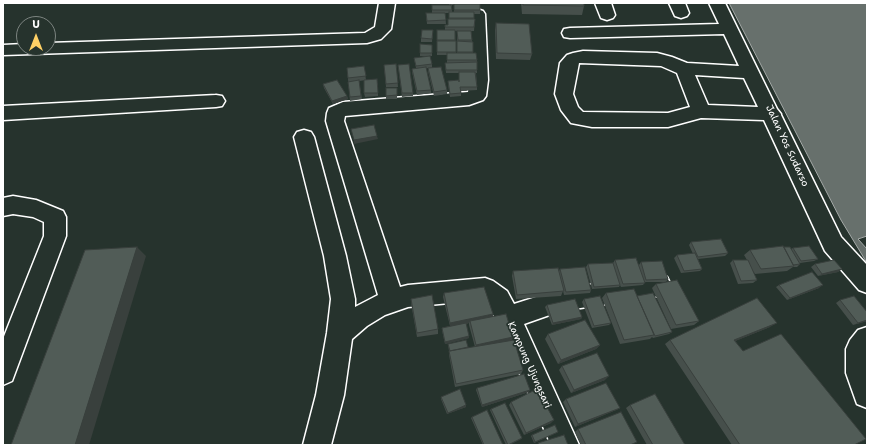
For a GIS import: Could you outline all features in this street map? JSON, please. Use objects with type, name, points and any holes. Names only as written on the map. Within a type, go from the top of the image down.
[{"type":"street","points":[[3,50],[366,38],[375,36],[384,29],[387,3]]},
{"type":"street","name":"Jalan Yos Sudarso","points":[[717,3],[772,114],[833,244],[867,282]]},
{"type":"street","points":[[392,301],[340,138],[335,121],[336,113],[343,109],[469,99],[477,96],[479,80],[477,14]]},
{"type":"street","points":[[570,33],[730,29]]},
{"type":"street","points":[[752,73],[684,69],[666,61],[657,59],[583,57],[573,59],[569,63],[564,94],[570,110],[578,118],[592,120],[668,120],[701,111],[772,114]]},
{"type":"street","points":[[684,69],[701,111]]},
{"type":"street","points":[[3,113],[216,101]]},
{"type":"street","points":[[304,137],[335,256],[343,299],[340,333],[330,396],[317,445]]},
{"type":"street","points":[[3,207],[13,205],[36,209],[55,217],[55,236],[3,372]]},
{"type":"street","name":"Kampung Ujungsari","points":[[565,445],[508,318],[561,300],[659,285]]},
{"type":"street","points":[[340,333],[358,318],[376,307],[408,296],[485,289],[498,299],[508,318]]},
{"type":"street","points":[[867,339],[858,349],[859,373],[867,394]]},
{"type":"shaded area","points":[[729,3],[867,3],[867,236],[858,239],[867,249],[867,263],[841,220]]},
{"type":"building","points":[[523,3],[584,3],[584,6],[523,5]]},
{"type":"building","points":[[454,4],[480,4],[480,10],[454,10]]},
{"type":"building","points":[[432,5],[451,5],[452,10],[432,10]]},
{"type":"building","points":[[449,12],[474,12],[474,18],[449,18]]},
{"type":"building","points":[[426,13],[445,13],[446,20],[427,21]]},
{"type":"building","points":[[448,19],[475,19],[474,27],[445,27],[445,25],[448,25]]},
{"type":"building","points":[[496,23],[529,24],[532,54],[497,53]]},
{"type":"building","points":[[422,30],[433,30],[432,39],[421,38]]},
{"type":"building","points":[[437,30],[455,30],[455,40],[437,40]]},
{"type":"building","points":[[457,31],[471,31],[472,40],[458,40]]},
{"type":"building","points":[[437,41],[456,41],[456,52],[437,52]]},
{"type":"building","points":[[457,41],[473,42],[473,52],[457,52]]},
{"type":"building","points":[[420,44],[432,45],[432,53],[420,53]]},
{"type":"building","points":[[447,53],[476,53],[477,60],[447,60]]},
{"type":"building","points":[[430,56],[432,64],[416,66],[414,58]]},
{"type":"building","points":[[477,62],[477,70],[446,70],[445,63]]},
{"type":"building","points":[[396,64],[398,83],[386,84],[384,65]]},
{"type":"building","points":[[409,64],[413,93],[402,93],[398,65]]},
{"type":"building","points":[[364,66],[366,76],[348,78],[347,68]]},
{"type":"building","points":[[426,67],[431,90],[417,91],[412,69]]},
{"type":"building","points":[[441,67],[447,90],[434,92],[428,68]]},
{"type":"building","points":[[459,72],[475,72],[477,87],[460,87],[461,93],[450,94],[448,81],[459,80]]},
{"type":"building","points":[[377,79],[378,93],[364,93],[364,80]]},
{"type":"building","points":[[337,80],[347,96],[332,101],[323,84]]},
{"type":"building","points":[[359,80],[361,96],[350,97],[348,82]]},
{"type":"building","points":[[386,88],[397,88],[397,95],[386,96]]},
{"type":"building","points":[[374,125],[377,136],[354,140],[351,129]]},
{"type":"building","points":[[721,239],[728,253],[698,257],[691,242]]},
{"type":"building","points":[[783,246],[794,266],[761,269],[750,250]]},
{"type":"building","points":[[809,246],[818,259],[801,261],[793,248]]},
{"type":"building","points":[[137,247],[75,445],[11,445],[85,250]]},
{"type":"building","points":[[784,247],[790,247],[800,264],[793,265]]},
{"type":"building","points":[[695,253],[702,269],[684,271],[677,255]]},
{"type":"building","points":[[636,258],[645,283],[623,284],[615,260]]},
{"type":"building","points":[[733,260],[748,260],[757,280],[741,281]]},
{"type":"building","points":[[834,260],[842,269],[822,274],[815,264]]},
{"type":"building","points":[[662,261],[668,279],[646,280],[641,262]]},
{"type":"building","points":[[613,263],[620,285],[594,287],[588,264]]},
{"type":"building","points":[[585,267],[591,290],[566,292],[560,269]]},
{"type":"building","points":[[558,268],[564,291],[517,295],[513,271]]},
{"type":"building","points":[[812,272],[823,285],[790,298],[779,285]]},
{"type":"building","points":[[677,280],[699,321],[676,325],[656,284]]},
{"type":"building","points":[[484,287],[493,314],[450,323],[444,293]]},
{"type":"building","points":[[634,289],[654,335],[624,340],[606,293]]},
{"type":"building","points":[[653,293],[672,332],[655,336],[637,296]]},
{"type":"building","points":[[432,295],[438,329],[417,333],[411,299]]},
{"type":"building","points":[[600,296],[611,323],[594,326],[584,299]]},
{"type":"building","points":[[854,296],[867,312],[867,320],[858,323],[840,300]]},
{"type":"building","points":[[757,298],[777,323],[734,340],[743,351],[781,334],[866,439],[854,445],[740,445],[670,340]]},
{"type":"building","points":[[575,299],[582,317],[553,323],[547,305]]},
{"type":"building","points":[[506,314],[513,337],[476,345],[470,321]]},
{"type":"building","points":[[585,320],[600,345],[561,360],[548,334]]},
{"type":"building","points":[[466,323],[469,336],[445,342],[442,328]]},
{"type":"building","points":[[466,340],[468,347],[450,351],[448,344]]},
{"type":"building","points":[[514,340],[523,370],[456,384],[449,351]]},
{"type":"building","points":[[597,353],[609,376],[574,390],[562,366]]},
{"type":"building","points":[[524,374],[530,390],[482,405],[477,388]]},
{"type":"building","points":[[606,383],[620,408],[578,424],[566,399]]},
{"type":"building","points":[[460,389],[466,405],[448,413],[441,397]]},
{"type":"building","points":[[537,389],[554,420],[526,433],[511,402]]},
{"type":"building","points":[[655,394],[685,445],[653,445],[630,405]]},
{"type":"building","points":[[505,403],[522,438],[508,445],[491,409]]},
{"type":"building","points":[[487,410],[503,445],[484,445],[472,417]]},
{"type":"building","points":[[621,412],[637,442],[630,445],[586,445],[578,429]]},
{"type":"building","points":[[555,425],[558,432],[535,442],[532,435]]},
{"type":"building","points":[[564,435],[568,445],[539,445],[538,443]]}]
